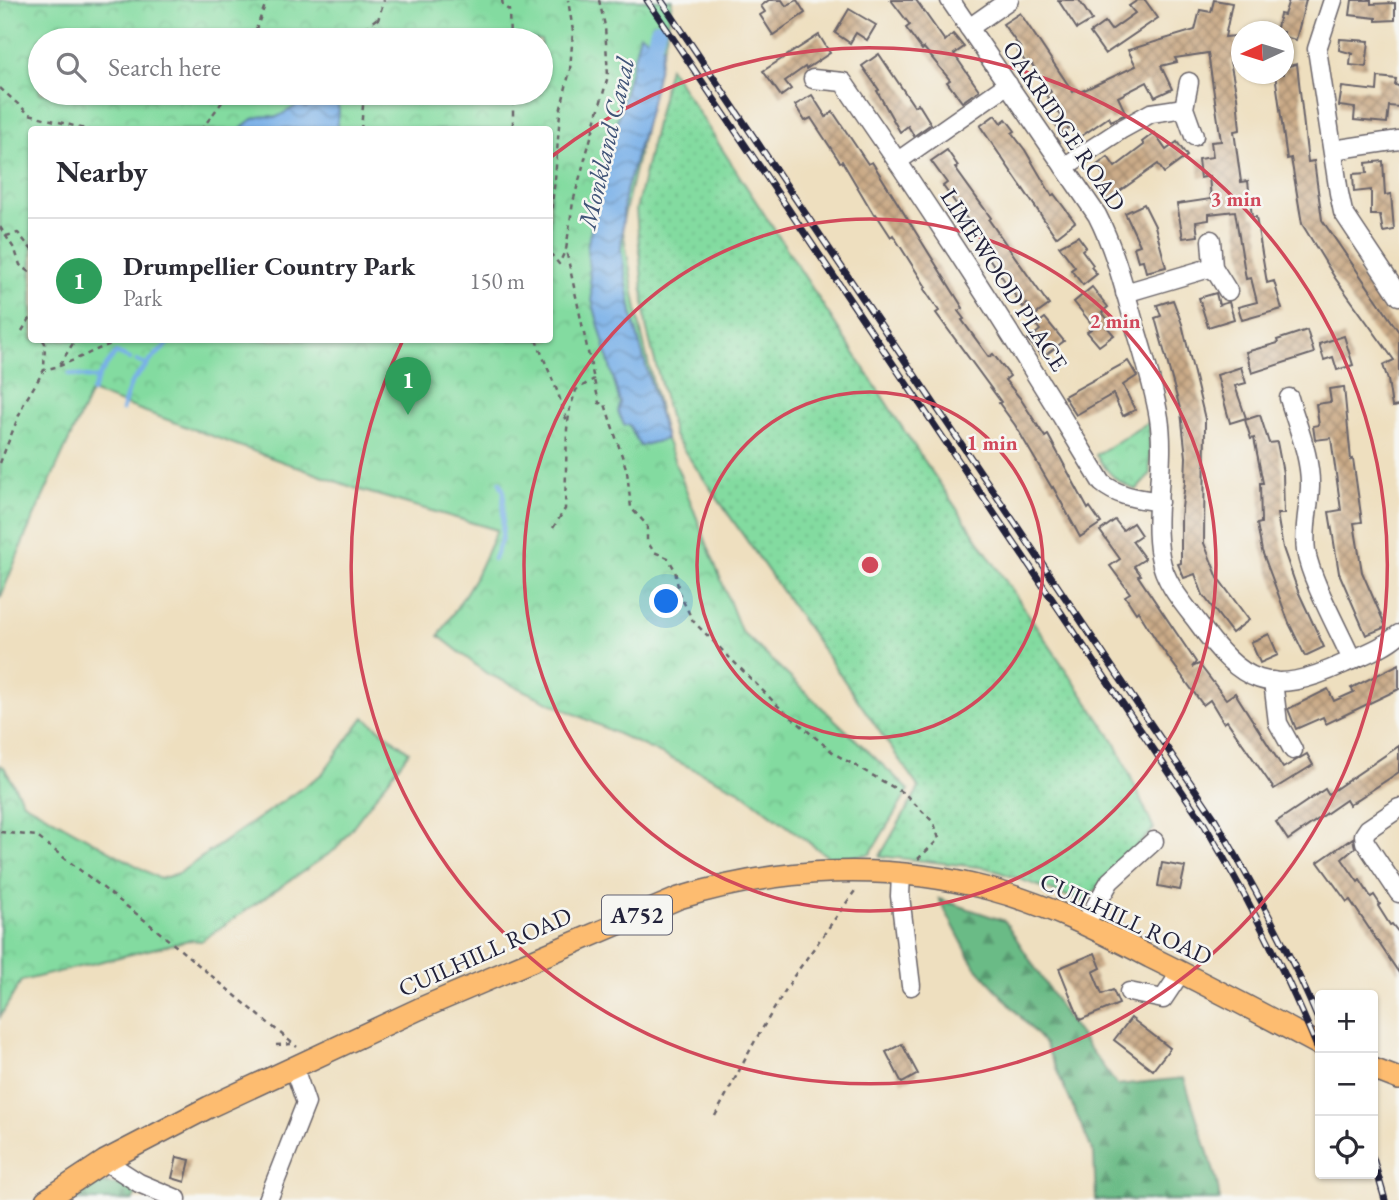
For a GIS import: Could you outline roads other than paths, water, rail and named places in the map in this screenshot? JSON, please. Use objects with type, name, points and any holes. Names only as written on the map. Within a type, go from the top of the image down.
[{"type":"main road","name":"CUILHILL ROAD","points":[[46,1200],[104,1161],[209,1107],[431,1004],[679,898],[742,881],[774,876],[820,872],[901,874],[938,878],[989,889],[1037,904],[1085,924],[1315,1042]]},
{"type":"main road","points":[[1378,1071],[1399,1079]]},
{"type":"street","name":"OAKRIDGE ROAD","points":[[950,0],[1104,229],[1155,396],[1161,464],[1160,556],[1173,590],[1222,656],[1241,670],[1273,681],[1305,680],[1388,643],[1399,634]]},
{"type":"street","points":[[969,28],[1009,0]]},
{"type":"street","points":[[1334,0],[1317,49],[1343,212],[1399,296]]},
{"type":"street","name":"LIMEWOOD PLACE","points":[[813,79],[843,82],[1032,366],[1102,483],[1112,492],[1123,496],[1159,502]]},
{"type":"street","points":[[1189,82],[1184,108],[1194,136]]},
{"type":"street","points":[[898,161],[1008,85]]},
{"type":"street","points":[[1064,167],[1122,129],[1151,114],[1184,108]]},
{"type":"street","points":[[1333,150],[1399,140]]},
{"type":"street","points":[[1211,240],[1213,267],[1228,291]]},
{"type":"street","points":[[1125,293],[1213,267]]},
{"type":"street","points":[[1289,398],[1309,470],[1305,542],[1309,562],[1352,660]]},
{"type":"street","points":[[1273,681],[1278,723],[1293,750]]},
{"type":"street","points":[[1399,808],[1368,829],[1364,835],[1365,842],[1399,893]]},
{"type":"street","points":[[1085,924],[1110,881],[1154,841]]},
{"type":"street","points":[[901,874],[911,986]]},
{"type":"street","points":[[1129,992],[1163,999],[1181,972]]},
{"type":"street","points":[[268,1200],[306,1103],[304,1064]]},
{"type":"street","points":[[104,1161],[139,1183],[177,1199]]},
{"type":"water","points":[[640,34],[663,47],[650,107],[624,198],[621,250],[633,319],[666,439],[640,446],[629,425],[624,425],[618,412],[620,403],[592,300],[587,248]]},
{"type":"water","points":[[298,105],[306,108],[308,105],[338,105],[337,126],[244,126],[257,118],[277,117]]},
{"type":"waterway","name":"Monkland Canal","points":[[649,63],[658,29]]},
{"type":"waterway","points":[[122,410],[131,383],[169,343]]},
{"type":"waterway","points":[[101,373],[116,353],[130,359]]},
{"type":"waterway","points":[[137,361],[147,365]]},
{"type":"waterway","points":[[69,374],[98,379]]},
{"type":"waterway","points":[[92,392],[99,376]]},
{"type":"waterway","points":[[494,559],[502,538],[504,492],[500,482]]},
{"type":"railway","points":[[647,0],[1204,824],[1266,937],[1320,1053]]},
{"type":"railway","points":[[661,0],[1215,819],[1284,945],[1315,1012]]},
{"type":"railway","points":[[1378,1176],[1385,1200]]},
{"type":"place","name":"Drumpellier Country Park","points":[[408,415]]}]
